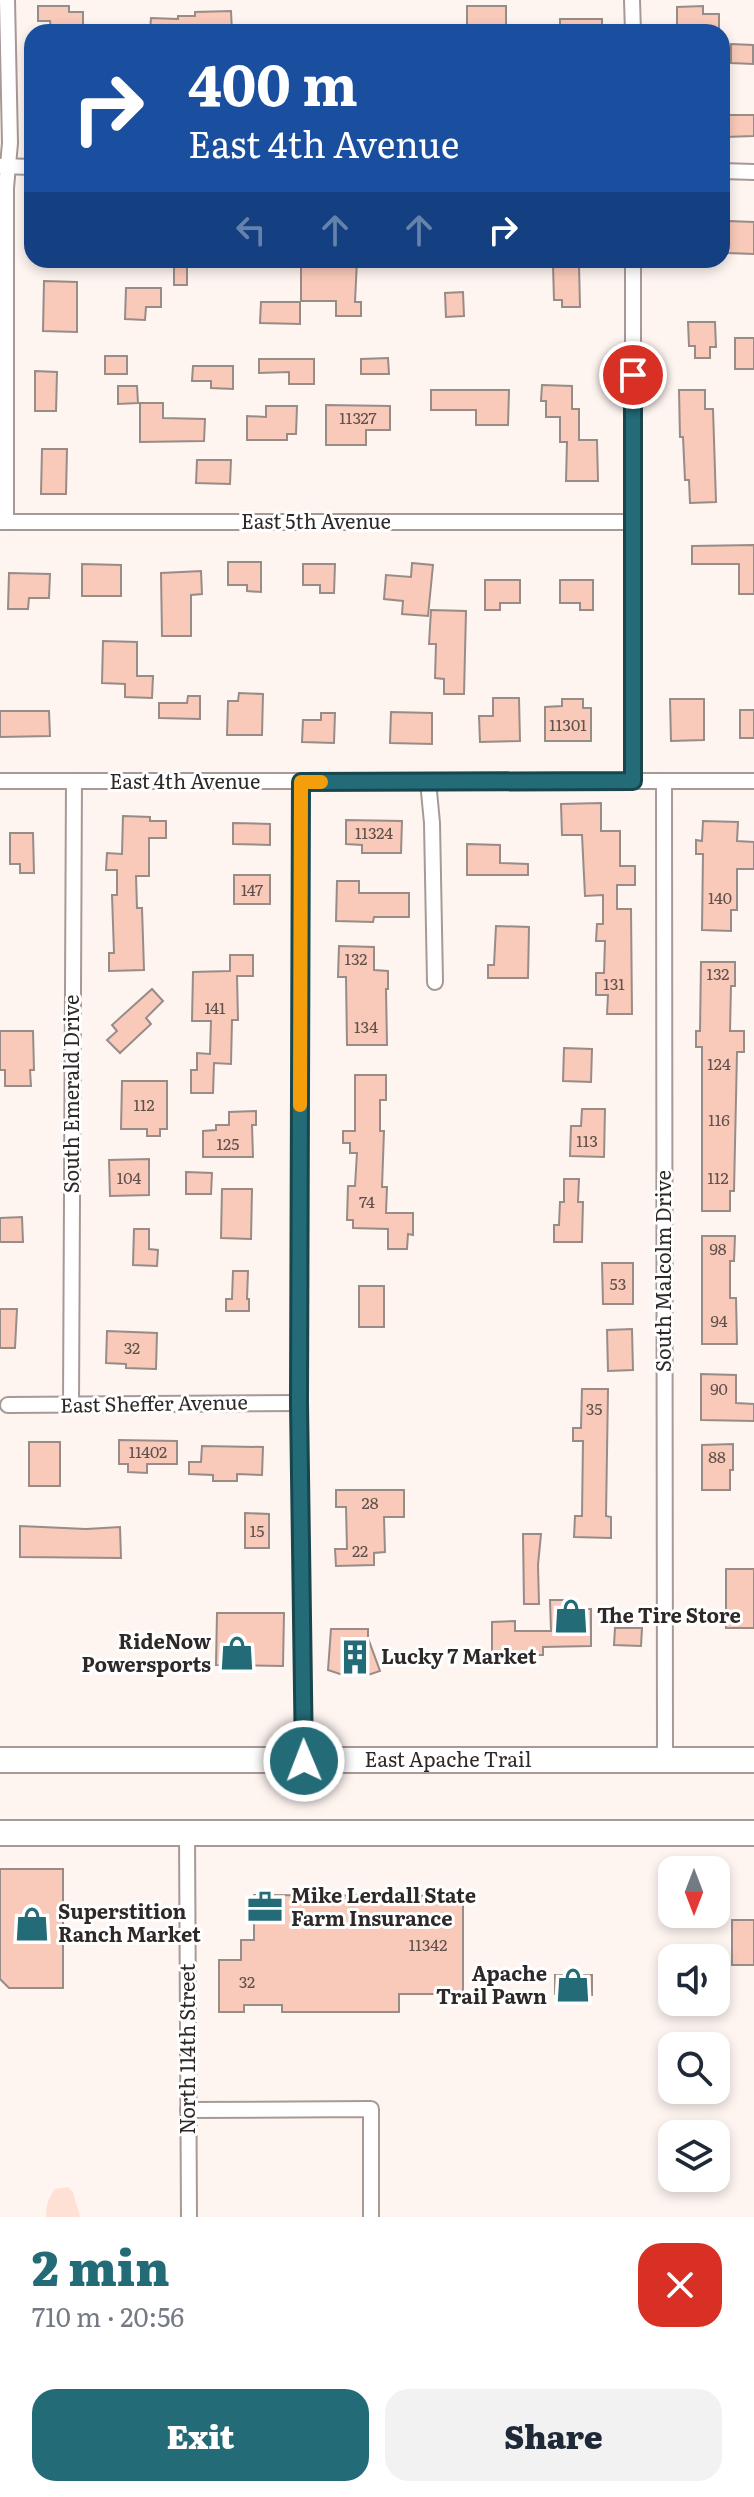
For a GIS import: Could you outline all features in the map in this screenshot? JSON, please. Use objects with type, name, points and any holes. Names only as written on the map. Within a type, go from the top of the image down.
[{"type":"main road","name":"East Apache Trail","points":[[0,1760],[754,1760]]},
{"type":"main road","points":[[0,1833],[754,1833]]},
{"type":"street","points":[[3,522],[4,166],[10,143],[7,0]]},
{"type":"street","points":[[632,0],[633,24]]},
{"type":"street","points":[[4,166],[24,167]]},
{"type":"street","points":[[730,171],[754,172]]},
{"type":"street","points":[[633,268],[633,781]]},
{"type":"street","name":"East 5th Avenue","points":[[3,522],[632,522]]},
{"type":"street","name":"East 4th Avenue","points":[[0,781],[754,781]]},
{"type":"street","name":"South Emerald Drive","points":[[71,1406],[74,781]]},
{"type":"street","points":[[428,781],[432,823],[435,982]]},
{"type":"street","name":"South Malcolm Drive","points":[[664,781],[665,1760]]},
{"type":"street","points":[[301,782],[299,1403],[304,1761]]},
{"type":"street","name":"East Sheffer Avenue","points":[[8,1405],[299,1403]]},
{"type":"street","name":"North 114th Street","points":[[187,1833],[189,2217]]},
{"type":"street","points":[[188,2110],[371,2109],[371,2217]]},
{"type":"shaded area","points":[[68,2187],[73,2192],[80,2217],[46,2217],[48,2202],[55,2189]]},
{"type":"building","points":[[38,6],[69,6],[69,12],[83,12],[83,24],[38,21]]},
{"type":"building","points":[[467,6],[506,6],[506,24],[467,24]]},
{"type":"building","points":[[703,6],[703,14],[719,14],[719,24],[677,24],[677,7]]},
{"type":"building","points":[[231,11],[232,24],[151,24],[151,18],[178,19],[178,16],[195,16],[195,12]]},
{"type":"building","points":[[560,19],[602,19],[602,24],[560,24]]},
{"type":"building","points":[[731,44],[753,45],[753,64],[731,63]]},
{"type":"building","points":[[730,115],[754,115],[754,136],[730,137]]},
{"type":"building","points":[[730,221],[754,222],[754,254],[730,253]]},
{"type":"building","points":[[174,268],[187,268],[187,285],[174,285]]},
{"type":"building","points":[[301,268],[357,268],[355,302],[361,302],[361,316],[336,316],[336,301],[301,301]]},
{"type":"building","points":[[553,268],[579,268],[580,307],[562,307],[562,300],[554,300]]},
{"type":"building","points":[[44,281],[77,282],[77,332],[43,331]]},
{"type":"building","points":[[126,288],[161,288],[161,307],[146,307],[145,320],[125,319]]},
{"type":"building","points":[[463,292],[464,316],[446,317],[445,293]]},
{"type":"building","points":[[261,302],[300,302],[300,324],[260,323]]},
{"type":"building","points":[[688,322],[715,322],[716,347],[710,347],[710,358],[695,358],[695,346],[689,346]]},
{"type":"building","points":[[735,338],[754,338],[754,369],[735,369]]},
{"type":"building","points":[[105,356],[127,356],[127,374],[105,374]]},
{"type":"building","points":[[388,358],[389,374],[361,374],[361,359]]},
{"type":"building","points":[[259,359],[314,359],[314,384],[289,384],[289,372],[259,373]]},
{"type":"building","points":[[193,366],[233,366],[233,389],[211,388],[211,381],[192,381]]},
{"type":"building","points":[[35,371],[57,372],[56,411],[35,411]]},
{"type":"building","points":[[542,385],[572,386],[572,409],[579,409],[579,440],[597,440],[598,481],[566,481],[567,442],[560,442],[560,417],[546,417],[546,401],[541,401]]},
{"type":"building","points":[[118,386],[137,386],[138,403],[118,404]]},
{"type":"building","points":[[431,390],[509,390],[508,425],[476,425],[476,410],[431,410]]},
{"type":"building","points":[[679,390],[705,390],[705,409],[713,409],[716,502],[690,503],[689,480],[685,480],[683,437],[680,437]]},
{"type":"building","points":[[140,403],[163,403],[163,418],[205,419],[204,441],[140,442]]},
{"type":"building","points":[[326,405],[390,406],[390,430],[366,430],[366,445],[326,445]]},
{"type":"building","points":[[266,406],[297,406],[296,434],[287,434],[287,440],[247,440],[247,416],[266,417]]},
{"type":"building","points":[[42,449],[67,449],[66,494],[41,494]]},
{"type":"building","points":[[197,460],[231,460],[230,484],[196,483]]},
{"type":"building","points":[[754,545],[754,594],[739,594],[739,564],[692,564],[692,546]]},
{"type":"building","points":[[228,562],[261,562],[261,592],[247,591],[247,585],[228,585]]},
{"type":"building","points":[[412,563],[433,565],[428,616],[402,614],[403,601],[384,599],[386,575],[411,577]]},
{"type":"building","points":[[82,564],[121,565],[121,596],[82,596]]},
{"type":"building","points":[[303,564],[335,564],[334,593],[320,593],[320,585],[303,585]]},
{"type":"building","points":[[201,571],[202,594],[191,595],[191,636],[162,636],[161,573]]},
{"type":"building","points":[[9,573],[50,574],[49,598],[29,598],[28,609],[8,609]]},
{"type":"building","points":[[485,580],[520,580],[520,603],[500,603],[500,610],[485,610]]},
{"type":"building","points":[[560,580],[593,580],[593,610],[580,610],[580,603],[560,603]]},
{"type":"building","points":[[431,610],[466,611],[464,694],[444,694],[444,679],[435,678],[436,644],[429,644]]},
{"type":"building","points":[[103,641],[137,642],[137,676],[153,676],[152,698],[125,697],[125,684],[102,683]]},
{"type":"building","points":[[239,693],[263,694],[262,735],[227,735],[228,701],[238,701]]},
{"type":"building","points":[[188,696],[200,696],[200,719],[159,718],[159,703],[187,703]]},
{"type":"building","points":[[493,698],[519,698],[520,741],[480,742],[479,716],[493,716]]},
{"type":"building","points":[[562,699],[583,699],[583,708],[591,708],[591,741],[545,741],[545,707],[562,706]]},
{"type":"building","points":[[670,699],[704,699],[704,740],[671,741]]},
{"type":"building","points":[[740,710],[754,710],[754,738],[740,738]]},
{"type":"building","points":[[0,711],[49,711],[50,736],[0,737]]},
{"type":"building","points":[[391,712],[432,713],[432,744],[390,743]]},
{"type":"building","points":[[321,713],[335,713],[334,743],[302,742],[303,720],[321,720]]},
{"type":"building","points":[[601,803],[601,831],[620,831],[620,866],[635,866],[635,885],[617,885],[617,909],[631,909],[632,1014],[607,1014],[608,995],[596,995],[596,973],[604,973],[605,941],[596,941],[597,924],[603,924],[603,895],[585,896],[582,835],[562,835],[561,804]]},
{"type":"building","points":[[123,816],[166,821],[166,838],[149,838],[149,876],[136,876],[137,908],[142,908],[144,970],[109,971],[109,953],[114,953],[112,895],[117,895],[117,870],[106,870],[107,853],[122,854]]},
{"type":"building","points":[[346,820],[402,821],[401,853],[362,853],[362,845],[346,844]]},
{"type":"building","points":[[703,821],[738,822],[737,841],[754,842],[754,869],[737,869],[737,910],[731,910],[731,931],[702,930],[703,854],[696,854],[696,840],[702,841]]},
{"type":"building","points":[[233,823],[270,824],[270,845],[233,844]]},
{"type":"building","points":[[10,833],[33,833],[34,873],[20,873],[20,864],[10,864]]},
{"type":"building","points":[[467,844],[500,845],[500,863],[528,864],[528,875],[467,875]]},
{"type":"building","points":[[234,875],[270,875],[270,904],[234,904]]},
{"type":"building","points":[[337,881],[359,881],[359,893],[409,893],[409,917],[374,917],[373,922],[336,921]]},
{"type":"building","points":[[496,926],[529,927],[528,978],[488,978],[488,965],[494,965]]},
{"type":"building","points":[[339,946],[374,947],[374,970],[388,971],[387,1045],[347,1045],[346,977],[338,977]]},
{"type":"building","points":[[230,955],[253,955],[253,976],[237,976],[238,1020],[232,1020],[231,1064],[214,1063],[213,1093],[191,1093],[191,1070],[197,1070],[197,1053],[210,1054],[211,1021],[192,1021],[193,972],[230,971]]},
{"type":"building","points":[[701,962],[735,962],[730,1031],[744,1031],[744,1052],[737,1052],[734,1191],[730,1191],[730,1211],[702,1211],[702,1047],[696,1047],[696,1031],[700,1031]]},
{"type":"building","points":[[152,989],[163,1001],[146,1018],[151,1024],[120,1053],[107,1040],[117,1031],[112,1025]]},
{"type":"building","points":[[0,1031],[33,1031],[34,1070],[30,1070],[31,1086],[5,1086],[5,1070],[0,1070]]},
{"type":"building","points":[[564,1048],[592,1049],[591,1082],[563,1081]]},
{"type":"building","points":[[355,1075],[386,1075],[386,1100],[380,1100],[380,1131],[384,1131],[382,1187],[387,1187],[386,1213],[413,1213],[413,1235],[408,1234],[407,1249],[388,1249],[388,1229],[353,1228],[353,1220],[347,1220],[348,1186],[355,1186],[357,1153],[350,1153],[350,1143],[343,1143],[343,1131],[355,1131]]},
{"type":"building","points":[[122,1081],[167,1081],[167,1129],[160,1129],[160,1136],[147,1136],[147,1129],[121,1129]]},
{"type":"building","points":[[582,1109],[605,1109],[604,1157],[570,1156],[571,1126],[581,1126]]},
{"type":"building","points":[[256,1111],[256,1125],[252,1125],[253,1157],[203,1157],[203,1131],[216,1130],[216,1125],[229,1125],[229,1112]]},
{"type":"building","points":[[149,1159],[149,1195],[110,1196],[109,1160]]},
{"type":"building","points":[[186,1172],[212,1173],[211,1194],[186,1194]]},
{"type":"building","points":[[564,1179],[579,1179],[578,1202],[583,1202],[582,1242],[554,1242],[554,1225],[559,1225],[560,1202],[564,1202]]},
{"type":"building","points":[[222,1189],[252,1189],[251,1239],[221,1238]]},
{"type":"building","points":[[22,1217],[23,1242],[0,1242],[0,1218]]},
{"type":"building","points":[[134,1229],[149,1229],[149,1249],[158,1250],[157,1266],[133,1265]]},
{"type":"building","points":[[702,1236],[735,1236],[734,1261],[730,1261],[730,1298],[736,1298],[737,1344],[702,1344]]},
{"type":"building","points":[[602,1263],[633,1263],[633,1304],[603,1304]]},
{"type":"building","points":[[233,1271],[248,1271],[249,1311],[226,1311],[226,1299],[232,1299]]},
{"type":"building","points":[[359,1286],[384,1286],[384,1327],[359,1327]]},
{"type":"building","points":[[0,1309],[17,1309],[15,1348],[0,1348]]},
{"type":"building","points":[[632,1329],[633,1370],[608,1371],[607,1330]]},
{"type":"building","points":[[107,1331],[157,1333],[156,1369],[126,1368],[126,1364],[106,1363]]},
{"type":"building","points":[[701,1374],[736,1375],[736,1403],[754,1404],[754,1421],[701,1420]]},
{"type":"building","points":[[582,1389],[608,1389],[606,1516],[611,1517],[611,1538],[574,1537],[575,1516],[582,1516],[583,1441],[573,1441],[573,1428],[581,1428]]},
{"type":"building","points":[[119,1440],[177,1441],[177,1464],[147,1464],[147,1473],[128,1472],[128,1464],[119,1464]]},
{"type":"building","points":[[29,1442],[60,1442],[60,1486],[29,1486]]},
{"type":"building","points":[[733,1444],[730,1490],[702,1490],[702,1445]]},
{"type":"building","points":[[202,1446],[263,1447],[262,1475],[237,1474],[237,1481],[213,1481],[213,1475],[189,1474],[189,1462],[201,1462]]},
{"type":"building","points":[[336,1490],[404,1490],[404,1517],[384,1517],[385,1552],[374,1553],[374,1565],[336,1566],[335,1549],[347,1549],[346,1507],[336,1507]]},
{"type":"building","points":[[245,1513],[269,1514],[269,1548],[245,1548]]},
{"type":"building","points":[[20,1526],[120,1527],[121,1558],[20,1557]]},
{"type":"building","points":[[523,1534],[541,1534],[539,1604],[524,1604]]},
{"type":"building","points":[[726,1569],[754,1569],[754,1628],[726,1628]]},
{"type":"building","points":[[550,1600],[575,1600],[575,1609],[591,1609],[591,1646],[543,1647],[543,1655],[515,1655],[515,1661],[492,1661],[492,1622],[515,1621],[515,1631],[551,1631]]},
{"type":"building","points":[[217,1613],[284,1613],[283,1666],[216,1665]]},
{"type":"building","points":[[615,1628],[642,1628],[641,1646],[614,1645]]},
{"type":"building","name":"Lucky 7 Market","points":[[331,1629],[368,1629],[368,1638],[380,1671],[368,1675],[343,1675],[328,1670]]},
{"type":"building","name":"Superstition Ranch Market","points":[[0,1869],[63,1869],[63,1988],[9,1988],[0,1979]]},
{"type":"building","points":[[254,1895],[463,1896],[463,1994],[399,1994],[399,2012],[282,2012],[282,2005],[244,2005],[244,2012],[219,2012],[219,1960],[241,1960],[241,1940],[254,1940]]},
{"type":"building","points":[[732,1920],[754,1920],[754,1965],[732,1965]]},
{"type":"building","name":"Apache Trail Pawn","points":[[555,1975],[592,1975],[592,1995],[555,1994]]},
{"type":"slow traffic","points":[[300,1105],[301,782],[321,782]]},
{"type":"place","name":"The Tire Store","points":[[571,1616]]},
{"type":"place","name":"RideNow Powersports","points":[[237,1653]]},
{"type":"place","name":"Lucky 7 Market","points":[[355,1657]]},
{"type":"place","name":"Mike Lerdall State Farm Insurance","points":[[265,1907]]},
{"type":"place","name":"Superstition Ranch Market","points":[[32,1924]]},
{"type":"place","name":"Apache Trail Pawn","points":[[573,1985]]},
{"type":"route","points":[[304,1761],[299,1403],[301,782],[633,781],[633,375]]}]
